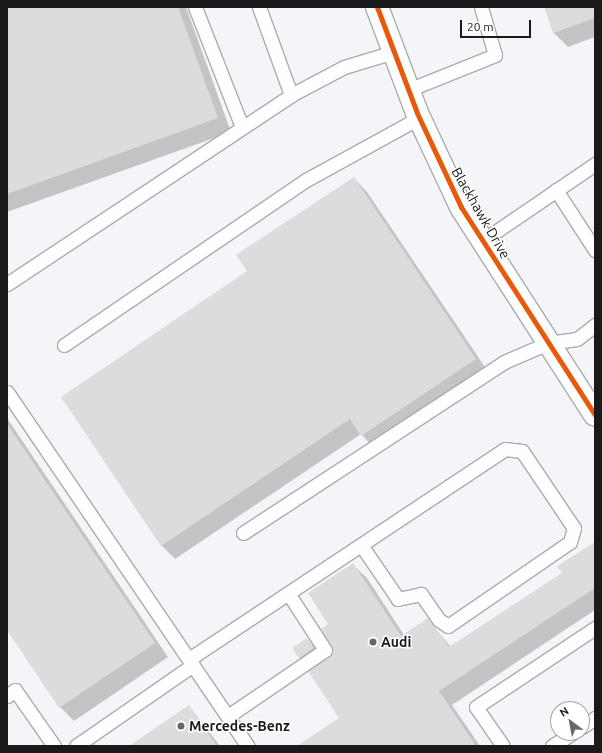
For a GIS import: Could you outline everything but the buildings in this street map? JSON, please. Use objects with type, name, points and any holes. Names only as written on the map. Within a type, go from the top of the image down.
[{"type":"street","name":"Blackhawk Drive","points":[[377,7],[419,118],[457,200],[595,415]]},
{"type":"lane","points":[[195,7],[242,127]]},
{"type":"lane","points":[[259,7],[291,95]]},
{"type":"lane","points":[[408,90],[495,55],[482,7]]},
{"type":"lane","points":[[7,284],[291,95],[344,67],[394,52]]},
{"type":"lane","points":[[64,345],[306,180],[419,118]]},
{"type":"lane","points":[[482,241],[595,164]]},
{"type":"lane","points":[[556,190],[595,250]]},
{"type":"lane","points":[[243,533],[504,362],[548,343],[577,339],[595,325]]},
{"type":"lane","points":[[7,392],[248,746]]},
{"type":"lane","points":[[76,746],[288,593],[505,449],[522,451],[574,528],[570,542],[448,626],[439,620],[421,594],[398,599],[361,545]]},
{"type":"lane","points":[[228,716],[325,650],[288,593]]},
{"type":"lane","points":[[503,746],[476,707],[595,628]]},
{"type":"lane","points":[[7,696],[15,690],[54,746]]},
{"type":"cycle path","points":[[377,7],[417,113],[461,207],[595,415]]},
{"type":"place","name":"Audi","points":[[373,642]]},
{"type":"place","name":"Mercedes-Benz","points":[[181,726]]}]
